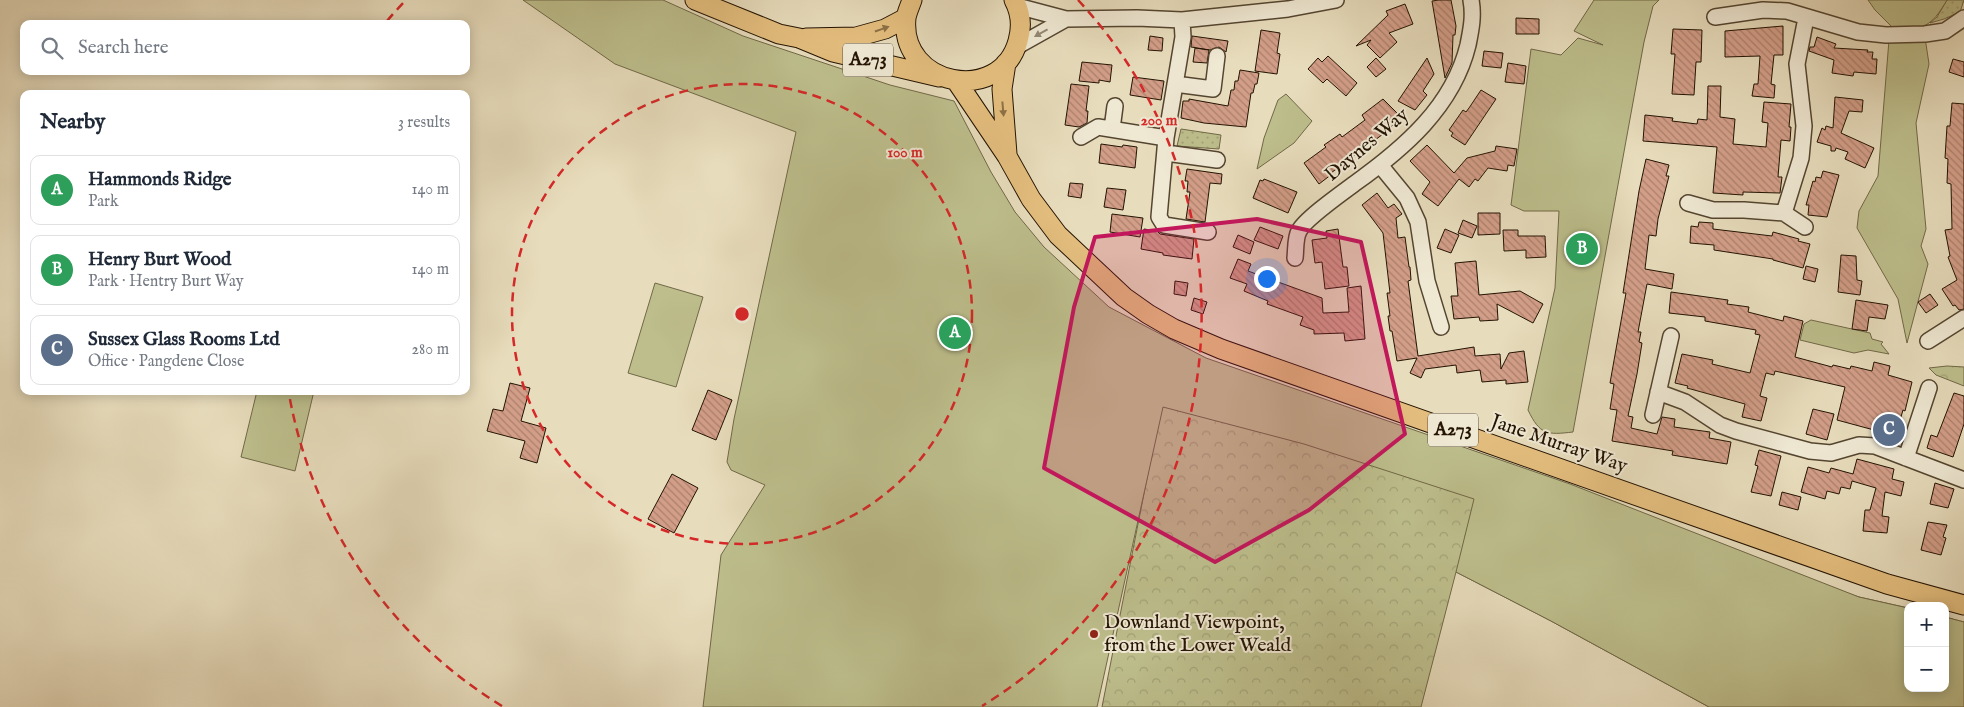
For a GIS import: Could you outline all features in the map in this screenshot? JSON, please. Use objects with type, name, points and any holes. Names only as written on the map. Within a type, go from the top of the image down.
[{"type":"main road","name":"A273","points":[[695,0],[778,34],[799,38],[833,52],[939,77]]},
{"type":"main road","name":"Jane Murray Way","points":[[1007,156],[1002,89],[1011,55],[1020,34],[1020,20],[1016,3]]},
{"type":"main road","name":"A273","points":[[799,38],[856,37],[885,28],[909,9]]},
{"type":"main road","points":[[909,9],[907,36],[913,52],[924,66],[939,77],[957,82],[976,81],[992,74],[1011,55]]},
{"type":"main road","name":"Jane Murray Way","points":[[957,82],[1007,156],[1031,199],[1058,235],[1124,297],[1174,329],[1221,349],[1887,584],[1964,605]]},
{"type":"street","points":[[1016,3],[1066,19],[1137,18],[1182,20],[1288,9],[1336,0]]},
{"type":"street","name":"Daynes Way","points":[[1295,258],[1298,231],[1329,203],[1380,165],[1419,130],[1448,95],[1464,61],[1473,24],[1471,0]]},
{"type":"street","points":[[1715,17],[1763,10],[1787,11],[1858,32],[1886,35],[1925,34],[1945,31],[1964,18]]},
{"type":"street","points":[[1784,213],[1801,158],[1804,126],[1797,64],[1806,18]]},
{"type":"street","points":[[1011,55],[1066,19]]},
{"type":"street","points":[[1182,20],[1183,38],[1159,195],[1159,217],[1164,225],[1208,232]]},
{"type":"street","points":[[1175,84],[1213,89],[1217,56]]},
{"type":"street","points":[[1112,129],[1115,106]]},
{"type":"street","points":[[1081,137],[1098,128],[1112,129],[1217,160]]},
{"type":"street","points":[[1380,165],[1407,198],[1418,222],[1427,281],[1441,327]]},
{"type":"street","points":[[1688,203],[1713,210],[1784,213],[1805,227]]},
{"type":"street","points":[[1928,341],[1964,318]]},
{"type":"street","points":[[1653,415],[1671,336]]},
{"type":"street","points":[[1906,458],[1930,388]]},
{"type":"street","points":[[1658,392],[1685,402],[1720,425],[1810,451],[1831,453],[1859,445],[1875,446],[1964,480]]},
{"type":"highlighted area","points":[[1257,219],[1361,242],[1405,434],[1309,510],[1215,562],[1044,468],[1074,307],[1095,237]]},
{"type":"green space","points":[[523,0],[663,0],[743,36],[890,85],[954,101],[991,172],[1015,212],[1044,247],[1109,307],[1206,358],[1570,484],[1859,597],[1904,607],[1904,692],[1949,692],[1949,618],[1964,622],[1964,707],[1709,707],[1456,572],[1474,499],[1304,444],[1163,407],[1097,707],[703,707],[721,555],[765,485],[731,470],[727,462],[734,419],[796,132],[615,64]]},
{"type":"green space","points":[[1594,0],[1659,0],[1653,6],[1644,42],[1573,432],[1550,433],[1545,432],[1536,424],[1528,410],[1555,288],[1559,211],[1524,211],[1511,205],[1531,49],[1561,55],[1578,38],[1603,45],[1574,31]]},
{"type":"green space","points":[[1868,0],[1947,0],[1933,20],[1920,28],[1926,44],[1929,64],[1916,123],[1926,229],[1921,246],[1928,264],[1907,343],[1898,299],[1857,228],[1859,211],[1878,176],[1889,40],[1892,27]]},
{"type":"green space","points":[[1947,0],[1964,0],[1960,12],[1930,23],[1937,17]]},
{"type":"green space","points":[[1286,94],[1312,121],[1294,143],[1257,169],[1264,138],[1278,100]]},
{"type":"green space","points":[[1181,129],[1221,135],[1219,149],[1177,146]]},
{"type":"green space","points":[[1016,249],[1165,363],[1859,597],[1904,607],[1904,692],[1949,692],[1949,618],[1964,622],[1964,707],[1709,707],[1456,572],[1421,707],[1102,707],[1162,402],[1099,388]]},
{"type":"green space","points":[[655,283],[703,297],[676,387],[628,373]]},
{"type":"green space","points":[[1811,320],[1870,333],[1872,339],[1883,342],[1881,344],[1889,354],[1868,350],[1854,353],[1800,340],[1804,324]]},
{"type":"green space","points":[[1964,367],[1964,386],[1936,375],[1929,368]]},
{"type":"green space","points":[[256,395],[313,395],[295,471],[241,457]]},
{"type":"building","points":[[1451,0],[1456,26],[1455,35],[1453,35],[1452,63],[1445,78],[1432,1]]},
{"type":"building","points":[[1405,4],[1413,24],[1389,33],[1397,42],[1380,58],[1367,45],[1371,40],[1356,46],[1388,15],[1386,11]]},
{"type":"building","points":[[1516,18],[1539,19],[1539,34],[1516,34]]},
{"type":"building","points":[[1783,26],[1783,55],[1774,55],[1771,84],[1775,85],[1774,98],[1752,96],[1754,84],[1758,84],[1760,56],[1725,57],[1725,31]]},
{"type":"building","points":[[1673,29],[1702,30],[1701,62],[1696,62],[1694,95],[1672,94],[1675,54],[1671,54]]},
{"type":"building","points":[[1261,30],[1280,33],[1277,53],[1280,54],[1277,74],[1255,71]]},
{"type":"building","points":[[1150,36],[1163,38],[1162,51],[1148,50]]},
{"type":"building","points":[[1192,36],[1228,41],[1226,52],[1219,47],[1210,50],[1191,47]]},
{"type":"building","points":[[1817,37],[1836,44],[1834,48],[1873,52],[1872,59],[1877,59],[1876,74],[1854,72],[1853,76],[1832,73],[1834,60],[1809,51],[1810,47],[1814,47]]},
{"type":"building","points":[[1195,48],[1209,50],[1207,63],[1193,62]]},
{"type":"building","points":[[1484,51],[1503,53],[1501,68],[1482,66]]},
{"type":"building","points":[[1328,56],[1357,83],[1346,96],[1327,79],[1323,83],[1308,69],[1318,58],[1322,62]]},
{"type":"building","points":[[1376,58],[1386,69],[1376,77],[1367,67]]},
{"type":"building","points":[[1427,58],[1434,74],[1423,91],[1427,95],[1415,110],[1398,101]]},
{"type":"building","points":[[1953,59],[1964,62],[1964,77],[1949,72]]},
{"type":"building","points":[[1082,62],[1112,65],[1110,82],[1099,80],[1099,83],[1079,81]]},
{"type":"building","points":[[1508,63],[1526,66],[1524,84],[1505,82]]},
{"type":"building","points":[[1240,70],[1259,73],[1257,84],[1255,84],[1253,93],[1251,93],[1246,127],[1204,123],[1181,118],[1183,101],[1189,101],[1189,99],[1228,106],[1231,90],[1234,90],[1235,81],[1238,81]]},
{"type":"building","points":[[1133,77],[1164,81],[1161,100],[1130,95]]},
{"type":"building","points":[[1071,84],[1089,86],[1086,111],[1088,111],[1087,123],[1079,127],[1065,125]]},
{"type":"building","points":[[1708,86],[1721,86],[1720,117],[1735,119],[1733,144],[1766,147],[1768,123],[1762,122],[1764,102],[1791,104],[1790,141],[1781,140],[1778,177],[1782,177],[1780,193],[1743,192],[1743,195],[1713,193],[1717,147],[1643,141],[1645,115],[1673,118],[1672,121],[1697,124],[1698,119],[1707,120]]},
{"type":"building","points":[[1481,90],[1496,99],[1465,145],[1451,136],[1453,133],[1449,130],[1463,110],[1466,112]]},
{"type":"building","points":[[1835,97],[1863,100],[1862,112],[1849,111],[1841,133],[1874,148],[1865,168],[1845,159],[1848,152],[1836,148],[1835,151],[1831,151],[1831,146],[1817,142],[1822,128],[1825,130],[1826,126],[1833,128]]},
{"type":"building","points":[[1383,99],[1401,117],[1387,131],[1319,184],[1304,163],[1326,147],[1324,145],[1340,134],[1342,137],[1365,120],[1362,115]]},
{"type":"building","points":[[1952,103],[1964,104],[1964,309],[1959,310],[1955,305],[1953,306],[1942,289],[1957,280],[1948,257],[1950,256],[1945,230],[1952,229],[1951,184],[1947,183],[1948,159],[1945,158],[1947,126],[1950,126]]},
{"type":"building","points":[[1101,144],[1137,147],[1135,168],[1099,163]]},
{"type":"building","points":[[1427,145],[1454,173],[1467,158],[1495,151],[1496,146],[1517,149],[1514,166],[1508,165],[1507,171],[1488,168],[1478,181],[1475,179],[1469,187],[1459,179],[1438,206],[1422,194],[1430,182],[1410,161]]},
{"type":"building","points":[[1646,159],[1669,165],[1666,176],[1669,176],[1658,219],[1656,236],[1649,235],[1645,269],[1674,274],[1672,289],[1647,284],[1638,332],[1641,332],[1639,342],[1642,343],[1628,416],[1633,417],[1631,428],[1657,434],[1662,417],[1675,419],[1674,427],[1710,432],[1709,438],[1731,442],[1727,464],[1672,455],[1673,451],[1612,441],[1617,410],[1610,409],[1614,384],[1610,383],[1626,293],[1623,293],[1639,191]]},
{"type":"building","points":[[1187,169],[1222,174],[1221,184],[1210,183],[1205,222],[1186,219],[1190,192],[1187,192],[1188,181],[1185,181]]},
{"type":"building","points":[[1823,171],[1839,175],[1827,217],[1808,215],[1809,205],[1806,205],[1813,181],[1815,182],[1816,177],[1821,178]]},
{"type":"building","points":[[1264,179],[1297,192],[1288,213],[1253,198],[1260,180],[1263,181]]},
{"type":"building","points":[[1070,183],[1083,184],[1081,198],[1068,196]]},
{"type":"building","points":[[1107,188],[1126,190],[1123,210],[1104,207]]},
{"type":"building","points":[[1377,193],[1388,208],[1394,204],[1402,214],[1396,218],[1398,238],[1405,237],[1411,280],[1408,281],[1418,356],[1474,347],[1475,356],[1500,354],[1501,369],[1509,353],[1524,351],[1528,382],[1506,384],[1506,380],[1482,382],[1480,370],[1457,373],[1456,365],[1425,369],[1421,378],[1410,373],[1417,358],[1397,361],[1388,316],[1390,316],[1387,293],[1390,293],[1383,233],[1362,205]]},
{"type":"building","points":[[1478,213],[1500,213],[1500,234],[1478,235]]},
{"type":"building","points":[[1112,214],[1143,218],[1140,237],[1110,232]]},
{"type":"building","points":[[1463,220],[1477,226],[1472,238],[1458,233]]},
{"type":"building","points":[[1699,222],[1713,223],[1713,229],[1772,236],[1773,232],[1799,239],[1798,241],[1810,244],[1803,268],[1773,259],[1714,250],[1714,245],[1690,243],[1691,226],[1698,227]]},
{"type":"building","points":[[1260,227],[1283,236],[1278,249],[1254,240]]},
{"type":"building","points":[[1144,229],[1157,231],[1160,234],[1194,239],[1192,259],[1163,255],[1163,253],[1141,249]]},
{"type":"building","points":[[1338,229],[1343,267],[1347,267],[1349,286],[1325,289],[1322,262],[1315,263],[1312,240],[1327,238],[1326,231]]},
{"type":"building","points":[[1445,229],[1459,235],[1451,253],[1437,248]]},
{"type":"building","points":[[1503,230],[1518,230],[1518,236],[1545,236],[1546,257],[1526,258],[1526,250],[1504,251]]},
{"type":"building","points":[[1238,235],[1254,242],[1250,254],[1233,247]]},
{"type":"building","points":[[1841,255],[1856,256],[1857,280],[1862,281],[1860,295],[1838,292]]},
{"type":"building","points":[[1238,259],[1251,264],[1248,271],[1322,298],[1323,313],[1349,312],[1347,288],[1361,286],[1365,339],[1345,341],[1344,333],[1314,334],[1314,330],[1300,325],[1303,317],[1267,304],[1268,301],[1244,291],[1247,284],[1230,278]]},
{"type":"building","points":[[1476,261],[1479,295],[1520,291],[1543,304],[1533,323],[1497,304],[1498,320],[1480,321],[1479,317],[1454,319],[1451,296],[1458,296],[1455,263]]},
{"type":"building","points":[[1806,266],[1818,269],[1815,282],[1803,279]]},
{"type":"building","points":[[1175,281],[1188,283],[1186,296],[1174,294]]},
{"type":"building","points":[[1671,292],[1728,300],[1727,304],[1749,307],[1748,312],[1783,321],[1784,316],[1803,321],[1795,357],[1832,367],[1833,365],[1850,369],[1851,366],[1872,371],[1874,362],[1890,366],[1888,375],[1912,382],[1905,411],[1903,410],[1895,437],[1873,433],[1874,430],[1837,420],[1845,387],[1775,371],[1774,375],[1766,373],[1760,396],[1767,398],[1761,421],[1742,417],[1745,404],[1675,383],[1682,354],[1713,360],[1712,364],[1750,373],[1760,335],[1755,334],[1756,330],[1705,321],[1705,317],[1669,313]]},
{"type":"building","points":[[1930,294],[1938,305],[1926,313],[1918,302]]},
{"type":"building","points":[[1194,298],[1207,302],[1203,314],[1191,310]]},
{"type":"building","points":[[1856,300],[1888,305],[1885,319],[1869,317],[1867,331],[1852,329]]},
{"type":"building","points":[[510,383],[530,388],[521,421],[546,428],[537,463],[520,458],[525,441],[487,431],[493,409],[503,411]]},
{"type":"building","points":[[708,390],[732,400],[716,440],[692,430]]},
{"type":"building","points":[[1954,393],[1964,396],[1964,424],[1953,457],[1927,448],[1931,435],[1937,437]]},
{"type":"building","points":[[1813,409],[1834,414],[1827,440],[1806,434]]},
{"type":"building","points":[[1759,450],[1781,456],[1771,496],[1751,492],[1758,466],[1755,465]]},
{"type":"building","points":[[1857,459],[1894,469],[1892,479],[1904,482],[1901,496],[1885,492],[1882,516],[1889,517],[1887,533],[1863,531],[1865,510],[1870,510],[1876,488],[1852,481],[1850,489],[1841,487],[1839,494],[1827,491],[1825,499],[1801,492],[1808,467],[1829,473],[1831,468],[1853,474]]},
{"type":"building","points":[[672,474],[698,488],[674,533],[648,519]]},
{"type":"building","points":[[1935,483],[1954,489],[1948,508],[1930,504]]},
{"type":"building","points":[[1782,492],[1801,497],[1798,510],[1779,505]]},
{"type":"building","points":[[1928,522],[1947,525],[1943,537],[1946,538],[1941,555],[1921,550]]},
{"type":"place","name":"Henry Burt Wood","points":[[1582,249]]},
{"type":"place","name":"Hammonds Ridge","points":[[955,333]]},
{"type":"place","name":"Sussex Glass Rooms Ltd","points":[[1889,430]]},
{"type":"place","name":"Downland Viewpoint, from the Lower Weald","points":[[1094,634]]}]
